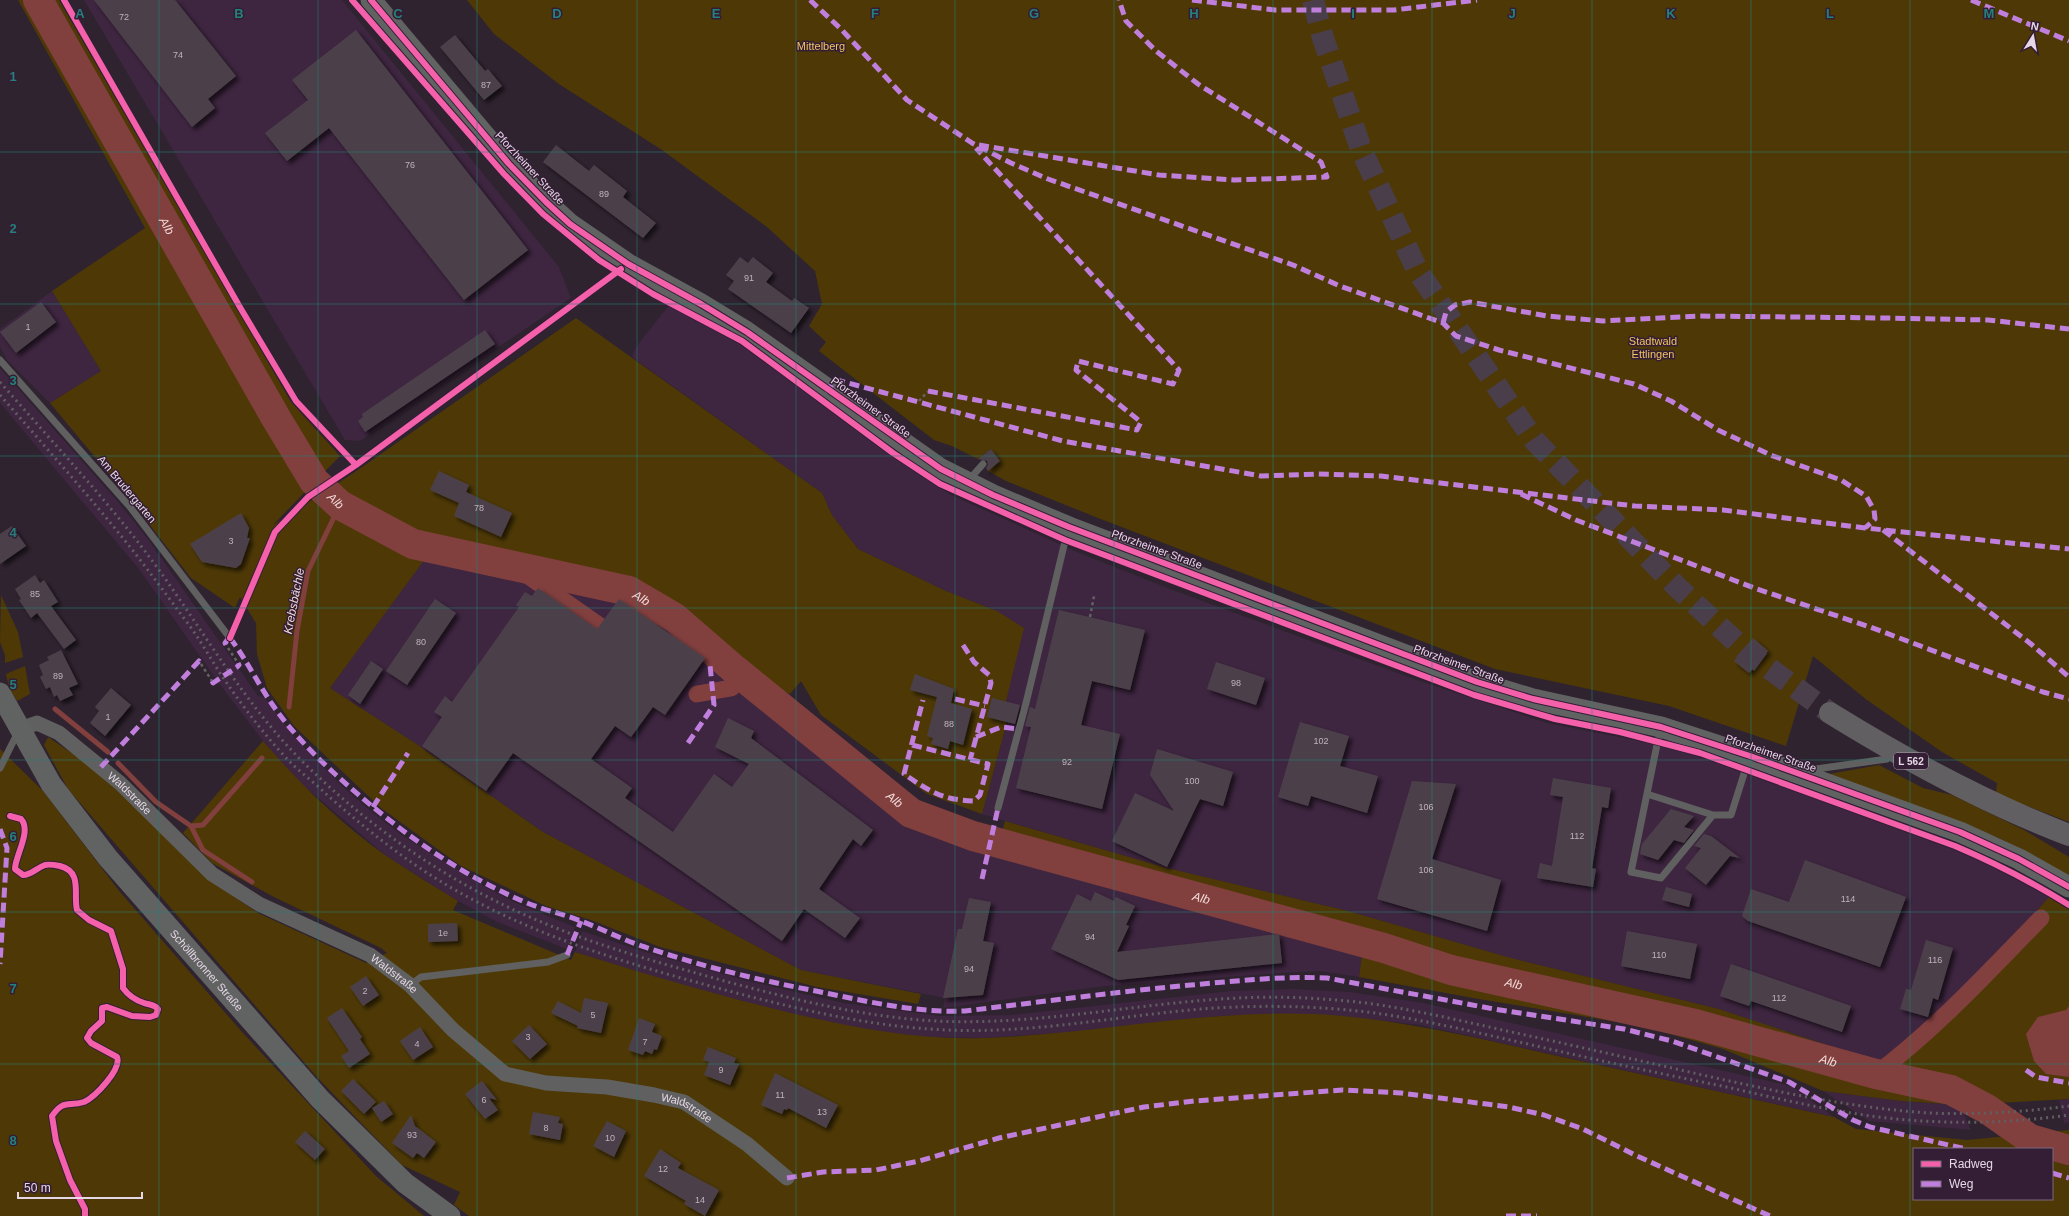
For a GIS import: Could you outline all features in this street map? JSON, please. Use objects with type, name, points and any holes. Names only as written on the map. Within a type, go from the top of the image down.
[{"type":"main road","name":"Pforzheimer Straße","points":[[371,0],[509,164],[570,224],[628,264],[701,304],[747,332],[828,388],[920,456],[966,482],[1069,527],[1477,682],[1533,699],[1661,727],[1809,777],[1974,838],[2019,859],[2069,887]]},
{"type":"main road","name":"Schöllbronner Straße","points":[[0,693],[51,784],[108,858],[315,1093],[405,1183],[450,1216]]},
{"type":"main road","name":"L 562","points":[[1830,713],[1894,751],[2014,813],[2069,835]]},
{"type":"street","name":"Waldstraße","points":[[20,729],[37,723],[59,734],[120,783],[212,874],[259,904],[370,955],[410,985],[453,1030],[505,1074],[546,1083],[607,1087],[684,1102],[747,1144],[787,1178]]},
{"type":"lane","name":"Am Brudergarten","points":[[0,360],[130,507],[230,638]]},
{"type":"lane","points":[[966,482],[983,464]]},
{"type":"lane","points":[[998,808],[1026,703],[1069,527]]},
{"type":"lane","points":[[1661,727],[1631,872],[1661,878],[1713,814]]},
{"type":"lane","points":[[0,768],[20,729]]},
{"type":"lane","points":[[1809,777],[1816,769],[1887,759],[1894,751]]},
{"type":"lane","points":[[1647,794],[1713,814],[1731,816],[1750,756]]},
{"type":"lane","points":[[410,985],[421,977],[548,962],[567,955]]},
{"type":"path","points":[[919,401],[928,391]]},
{"type":"path","points":[[1090,617],[1094,596]]},
{"type":"path","points":[[226,645],[238,663]]},
{"type":"path","points":[[201,664],[212,681]]},
{"type":"shaded area","points":[[84,0],[342,0],[559,267],[571,298],[360,441],[345,440]]},
{"type":"shaded area","points":[[52,291],[101,371],[50,403],[7,360],[0,347],[0,329]]},
{"type":"shaded area","points":[[669,305],[738,343],[949,494],[1077,552],[1170,589],[1414,679],[1547,723],[1670,747],[1752,774],[1980,860],[2049,897],[1958,999],[1878,1062],[1719,1009],[1511,958],[1348,911],[1167,868],[982,814],[1007,722],[997,611],[946,591],[858,549],[832,515],[822,493],[632,357],[636,347]]},
{"type":"shaded area","points":[[0,368],[119,503],[147,538],[258,696],[264,697],[295,738],[344,788],[403,836],[487,888],[516,903],[575,927],[567,949],[497,922],[458,901],[385,855],[297,780],[263,741],[218,682],[139,569],[0,403]]},
{"type":"shaded area","points":[[425,558],[495,577],[511,579],[516,571],[623,594],[710,655],[905,822],[996,857],[1362,956],[1359,977],[1320,971],[1279,973],[1105,986],[943,1008],[945,998],[801,970],[543,832],[415,743],[330,688]]},
{"type":"shaded area","points":[[582,931],[645,952],[744,980],[844,1003],[940,1016],[1011,1015],[1231,991],[1293,989],[1350,992],[1423,1003],[1791,1086],[1834,1117],[1420,1025],[1340,1016],[1280,1014],[1219,1016],[1060,1033],[982,1038],[928,1037],[881,1032],[822,1021],[746,1002],[671,982],[575,952]]},
{"type":"shaded area","points":[[2069,1006],[2069,1077],[2046,1074],[2034,1061],[2026,1034],[2038,1017],[2066,1010]]},
{"type":"shaded area","points":[[1823,1091],[1901,1101],[1960,1105],[1971,1130],[1869,1121]]},
{"type":"shaded area","points":[[2069,1099],[2069,1122],[2064,1123],[2059,1100]]},
{"type":"green space","points":[[18,0],[59,0],[291,402],[340,456],[273,525],[355,472],[576,318],[822,493],[832,515],[858,549],[946,591],[997,611],[1024,628],[1006,701],[1007,722],[982,814],[927,794],[821,715],[801,681],[790,694],[760,680],[689,621],[631,582],[509,556],[495,577],[425,559],[330,688],[415,743],[543,832],[801,970],[921,994],[918,1004],[817,987],[660,947],[591,920],[546,906],[461,866],[381,808],[294,726],[267,688],[257,654],[256,623],[240,597],[235,608],[191,578],[125,493],[50,403],[101,371],[52,291],[145,228]]},
{"type":"green space","name":"Stadtwald Ettlingen","points":[[467,0],[2069,0],[2069,822],[1996,794],[1997,783],[1942,752],[1867,700],[1813,656],[1786,746],[1669,706],[1495,669],[1098,518],[1006,481],[988,471],[1000,461],[991,449],[978,459],[952,446],[934,440],[819,351],[826,342],[809,326],[822,304],[815,271],[767,227],[662,150],[559,84],[494,34]]},
{"type":"green space","points":[[1,595],[18,632],[23,657],[5,663],[5,655],[0,642]]},
{"type":"green space","points":[[25,666],[30,694],[17,701],[9,688],[6,674]]},
{"type":"green space","points":[[48,737],[98,771],[208,879],[258,913],[366,963],[387,953],[381,948],[274,897],[212,863],[183,833],[263,741],[321,802],[352,830],[385,855],[458,901],[453,910],[571,960],[575,952],[671,981],[767,1007],[821,1020],[901,1034],[928,1037],[983,1038],[1253,1014],[1343,1016],[1397,1023],[1504,1044],[1834,1117],[1856,1129],[1967,1140],[2069,1130],[2069,1216],[469,1216],[454,1205],[460,1192],[402,1165],[316,1076],[68,789],[44,745]]},
{"type":"green space","points":[[0,749],[43,791],[120,892],[242,1032],[376,1176],[424,1216],[0,1216]]},
{"type":"green space","points":[[1879,765],[1923,788],[1952,795],[2024,830],[2069,857],[2069,876],[2001,839],[1829,774]]},
{"type":"green space","points":[[1005,821],[1167,868],[1348,911],[1511,958],[1719,1009],[1878,1062],[1958,999],[2049,897],[2069,910],[2069,1099],[1960,1105],[1901,1101],[1823,1091],[1723,1049],[1642,1026],[1473,998],[1359,977],[1362,955],[996,857]]},
{"type":"building","points":[[94,0],[175,0],[236,76],[208,99],[215,108],[192,127]]},
{"type":"building","points":[[356,30],[528,250],[464,300],[329,128],[287,161],[265,133],[308,100],[292,80]]},
{"type":"building","points":[[455,35],[485,71],[488,69],[502,86],[484,100],[440,47]]},
{"type":"building","points":[[556,145],[589,171],[594,165],[627,191],[623,197],[656,223],[643,238],[543,162]]},
{"type":"building","points":[[740,257],[748,263],[753,257],[773,273],[766,282],[792,301],[794,298],[809,308],[791,333],[728,289],[734,281],[726,275]]},
{"type":"building","points":[[41,302],[56,322],[16,353],[0,332]]},
{"type":"building","points":[[485,330],[495,344],[365,432],[358,421],[363,417],[362,414]]},
{"type":"building","points":[[991,449],[1000,461],[988,471],[986,468],[988,465],[987,461],[978,459]]},
{"type":"building","points":[[439,471],[469,485],[466,492],[512,513],[501,537],[454,516],[459,503],[430,490]]},
{"type":"building","points":[[241,513],[249,528],[247,538],[250,538],[241,564],[236,568],[202,562],[190,544]]},
{"type":"building","points":[[12,526],[26,546],[0,564],[0,534]]},
{"type":"building","points":[[35,575],[40,583],[44,580],[58,602],[51,606],[76,640],[64,649],[37,613],[31,618],[19,600],[21,599],[15,589]]},
{"type":"building","points":[[538,588],[597,629],[619,599],[705,658],[665,715],[653,707],[631,737],[615,726],[591,759],[632,788],[625,798],[673,832],[714,774],[732,787],[749,764],[715,747],[728,718],[754,731],[751,738],[873,830],[861,846],[853,839],[819,889],[860,918],[845,938],[804,909],[782,941],[513,753],[486,791],[422,746],[442,717],[434,712],[445,696],[452,702],[519,607],[516,605],[525,592],[532,596]]},
{"type":"building","points":[[435,599],[456,613],[407,685],[386,671]]},
{"type":"building","points":[[1059,610],[1145,630],[1130,690],[1092,681],[1081,725],[1120,734],[1102,809],[1016,788],[1031,727],[1025,726],[1030,707],[1035,709]]},
{"type":"building","points":[[1753,638],[1768,651],[1749,673],[1734,661]]},
{"type":"building","points":[[61,650],[78,684],[69,688],[73,695],[60,701],[57,695],[54,697],[50,687],[46,689],[40,677],[43,675],[39,665],[49,660],[47,657]]},
{"type":"building","points":[[371,661],[383,669],[360,704],[348,695]]},
{"type":"building","points":[[1216,662],[1265,678],[1256,705],[1207,689]]},
{"type":"building","points":[[915,674],[954,689],[951,703],[972,709],[963,745],[950,741],[948,749],[931,744],[933,738],[927,736],[937,697],[910,690]]},
{"type":"building","points":[[111,688],[131,705],[105,736],[90,723],[99,711],[95,707]]},
{"type":"building","points":[[992,698],[1020,705],[1015,724],[987,717]]},
{"type":"building","points":[[1300,722],[1349,736],[1340,766],[1378,776],[1367,813],[1311,796],[1308,806],[1278,797]]},
{"type":"building","points":[[1157,749],[1233,772],[1223,806],[1200,799],[1167,867],[1112,841],[1135,793],[1174,811],[1150,775]]},
{"type":"building","points":[[1553,778],[1611,788],[1608,808],[1602,807],[1592,868],[1596,869],[1593,887],[1537,878],[1540,863],[1552,866],[1563,797],[1550,795]]},
{"type":"building","points":[[1412,781],[1456,784],[1432,859],[1501,880],[1487,931],[1377,899]]},
{"type":"building","points":[[1671,809],[1694,816],[1684,827],[1694,830],[1684,843],[1674,840],[1658,860],[1640,854],[1642,844]]},
{"type":"building","points":[[1704,834],[1711,836],[1740,858],[1730,856],[1706,885],[1685,868],[1701,848],[1694,846]]},
{"type":"building","points":[[1805,860],[1906,897],[1880,967],[1748,921],[1742,916],[1751,889],[1789,902]]},
{"type":"building","points":[[1666,887],[1692,894],[1689,907],[1662,900]]},
{"type":"building","points":[[1095,892],[1114,901],[1116,897],[1135,906],[1126,925],[1129,926],[1117,952],[1279,934],[1282,963],[1118,980],[1051,949],[1077,894],[1091,901]]},
{"type":"building","points":[[969,898],[991,902],[983,941],[994,943],[983,995],[943,998],[958,929],[962,929]]},
{"type":"building","points":[[457,923],[458,941],[428,942],[428,924]]},
{"type":"building","points":[[1627,931],[1697,944],[1690,979],[1621,966]]},
{"type":"building","points":[[1926,940],[1953,948],[1938,1000],[1933,998],[1928,1017],[1900,1009],[1906,989],[1911,990]]},
{"type":"building","points":[[1731,964],[1851,1006],[1842,1032],[1751,1001],[1749,1006],[1720,996]]},
{"type":"building","points":[[366,976],[379,995],[363,1006],[350,987]]},
{"type":"building","points":[[584,998],[608,1003],[601,1033],[577,1028],[578,1026],[551,1013],[558,1001],[581,1013]]},
{"type":"building","points":[[342,1008],[362,1037],[360,1039],[370,1054],[349,1068],[341,1056],[349,1051],[327,1018]]},
{"type":"building","points":[[639,1018],[655,1024],[652,1032],[662,1036],[657,1050],[654,1049],[652,1054],[645,1051],[643,1055],[628,1050]]},
{"type":"building","points":[[529,1025],[547,1044],[530,1059],[512,1041]]},
{"type":"building","points":[[420,1027],[433,1047],[413,1060],[400,1041]]},
{"type":"building","points":[[708,1047],[736,1058],[734,1063],[739,1064],[730,1085],[704,1075],[709,1062],[703,1060]]},
{"type":"building","points":[[775,1073],[838,1105],[826,1128],[788,1108],[787,1110],[784,1109],[782,1114],[761,1105]]},
{"type":"building","points":[[353,1079],[376,1102],[364,1114],[341,1091]]},
{"type":"building","points":[[482,1081],[497,1100],[489,1098],[498,1110],[485,1119],[465,1094]]},
{"type":"building","points":[[384,1101],[393,1114],[381,1122],[372,1108]]},
{"type":"building","points":[[533,1112],[560,1117],[558,1123],[563,1124],[560,1140],[529,1134]]},
{"type":"building","points":[[411,1115],[415,1126],[436,1142],[424,1158],[417,1153],[413,1158],[392,1143]]},
{"type":"building","points":[[607,1121],[626,1131],[614,1157],[593,1146]]},
{"type":"building","points":[[305,1131],[325,1149],[315,1160],[295,1142]]},
{"type":"building","points":[[660,1149],[681,1163],[678,1168],[719,1190],[705,1216],[684,1204],[686,1201],[644,1176]]},
{"type":"waterway","name":"Alb","points":[[38,0],[276,418],[314,481],[340,505],[413,544],[629,591],[675,618],[735,670],[911,813],[973,836],[1384,948],[1451,970],[1695,1024],[1876,1074],[1951,1090],[1987,1109],[2030,1139],[2069,1150]]},
{"type":"waterway","name":"Krebsbächle","points":[[289,707],[297,631],[308,571],[340,505]]},
{"type":"waterway","points":[[525,569],[527,575],[600,626]]},
{"type":"waterway","points":[[697,694],[731,688],[744,677]]},
{"type":"waterway","name":"Krebsbächle","points":[[55,709],[108,752]]},
{"type":"waterway","name":"Krebsbächle","points":[[118,763],[156,802],[191,826],[203,825],[262,758]]},
{"type":"waterway","points":[[191,826],[203,850],[252,882]]},
{"type":"waterway","points":[[1876,1074],[1941,1019],[2041,918]]},
{"type":"tunnel","points":[[1313,0],[1323,38],[1361,149],[1417,270],[1534,440],[1677,587],[1747,652],[1830,713]]},
{"type":"railway","points":[[0,382],[82,474],[122,522],[159,570],[228,671],[266,720],[307,766],[359,813],[387,834],[445,873],[507,907],[585,939],[656,962],[728,982],[830,1007],[882,1016],[935,1021],[973,1022],[1049,1017],[1162,1004],[1254,997],[1334,1000],[1366,1003],[1423,1013],[1755,1087],[1842,1103],[1900,1111],[1964,1114],[2034,1110],[2069,1106]]},
{"type":"railway","points":[[0,395],[77,483],[130,547],[201,642],[224,679],[247,711],[272,743],[294,766],[392,849],[428,874],[497,912],[562,940],[661,972],[756,998],[810,1011],[892,1025],[947,1030],[1015,1029],[1215,1008],[1272,1006],[1329,1008],[1387,1015],[1468,1030],[1625,1066],[1834,1110],[1871,1116],[1920,1121],[1995,1122],[2069,1115]]},
{"type":"marked path","points":[[810,0],[841,29],[907,100],[972,143],[1011,163],[1048,179],[1293,265],[1340,286],[1443,323],[1456,336],[1499,350],[1634,384],[1671,401],[1718,430],[1773,456],[1841,480],[1866,496],[1874,510],[1875,519],[1865,528]]},
{"type":"marked path","points":[[979,145],[1159,175],[1234,180],[1327,177],[1321,162],[1198,84],[1156,51],[1126,21],[1119,0]]},
{"type":"marked path","points":[[1192,0],[1275,10],[1394,10],[1477,0]]},
{"type":"marked path","points":[[1971,0],[2069,41]]},
{"type":"marked path","points":[[928,391],[1137,430],[1141,422],[1076,370],[1078,361],[1173,384],[1179,370],[976,148]]},
{"type":"marked path","points":[[1443,323],[1446,312],[1455,305],[1470,302],[1547,316],[1603,321],[1698,316],[1886,318],[1988,320],[2069,329]]},
{"type":"marked path","points":[[825,392],[837,380],[1063,441],[1261,476],[1318,474],[1381,476],[1635,506],[1723,510],[1865,528],[2069,549]]},
{"type":"marked path","points":[[1521,494],[1576,520],[1757,589],[1870,627],[2043,692],[2069,699]]},
{"type":"marked path","points":[[1883,530],[2031,644],[2069,677]]},
{"type":"marked path","points":[[226,645],[225,643],[231,635]]},
{"type":"marked path","points":[[230,638],[272,704],[301,740],[326,766],[356,793],[377,811],[422,844],[470,875],[520,900],[581,921],[621,938],[666,954],[794,987],[890,1006],[946,1011],[965,1011],[1225,982],[1276,978],[1327,978],[1494,1009],[1624,1029],[1672,1041],[1789,1082],[1853,1120],[1870,1127],[1962,1148]]},
{"type":"marked path","points":[[963,645],[974,662],[989,675],[991,683],[970,760]]},
{"type":"marked path","points":[[101,767],[199,661],[201,664]]},
{"type":"marked path","points":[[212,681],[213,683],[237,667],[239,665],[238,663]]},
{"type":"marked path","points":[[688,743],[714,705],[710,665]]},
{"type":"marked path","points":[[955,699],[985,706]]},
{"type":"marked path","points":[[912,745],[988,764],[980,795],[974,801],[953,799],[936,794],[904,774],[923,700]]},
{"type":"marked path","points":[[976,737],[1001,727],[1019,729]]},
{"type":"marked path","points":[[373,807],[408,753]]},
{"type":"marked path","points":[[982,879],[998,808]]},
{"type":"marked path","points":[[0,829],[7,848],[0,964]]},
{"type":"marked path","points":[[567,955],[581,921]]},
{"type":"marked path","points":[[2026,1070],[2036,1077],[2069,1083]]},
{"type":"marked path","points":[[787,1178],[823,1172],[876,1170],[919,1161],[999,1138],[1144,1107],[1194,1101],[1342,1090],[1401,1093],[1509,1107],[1544,1115],[1583,1129],[1637,1156],[1770,1216]]},
{"type":"marked path","points":[[2053,1173],[2069,1178]]},
{"type":"marked path","points":[[1506,1216],[1537,1216]]},
{"type":"cycle path","points":[[64,0],[241,309],[296,401],[356,465]]},
{"type":"cycle path","points":[[352,0],[504,174],[543,214],[599,260],[653,294],[742,341],[893,453],[940,484],[1065,540],[1474,695],[1555,719],[1620,732],[1700,753],[1955,846],[2013,873],[2069,905]]},
{"type":"cycle path","points":[[371,0],[509,164],[570,224],[628,264],[701,304],[747,332],[941,469],[993,495],[1069,527],[1477,682],[1533,699],[1661,727],[1750,756],[1960,832],[2019,859],[2069,887]]},
{"type":"cycle path","points":[[230,638],[275,532],[308,497],[356,465],[621,269]]},
{"type":"cycle path","points":[[10,816],[21,819],[25,830],[15,869],[23,875],[26,875],[45,865],[52,865],[60,866],[72,873],[76,884],[77,910],[89,920],[111,931],[123,969],[123,988],[135,999],[153,1005],[158,1009],[156,1015],[150,1017],[132,1016],[107,1007],[102,1008],[102,1021],[91,1031],[87,1038],[91,1043],[117,1057],[116,1068],[101,1089],[89,1099],[84,1102],[63,1105],[52,1116],[56,1141],[70,1180],[85,1209],[85,1216]]},
{"type":"park label","name":"Mittelberg","points":[[821,46]]}]
